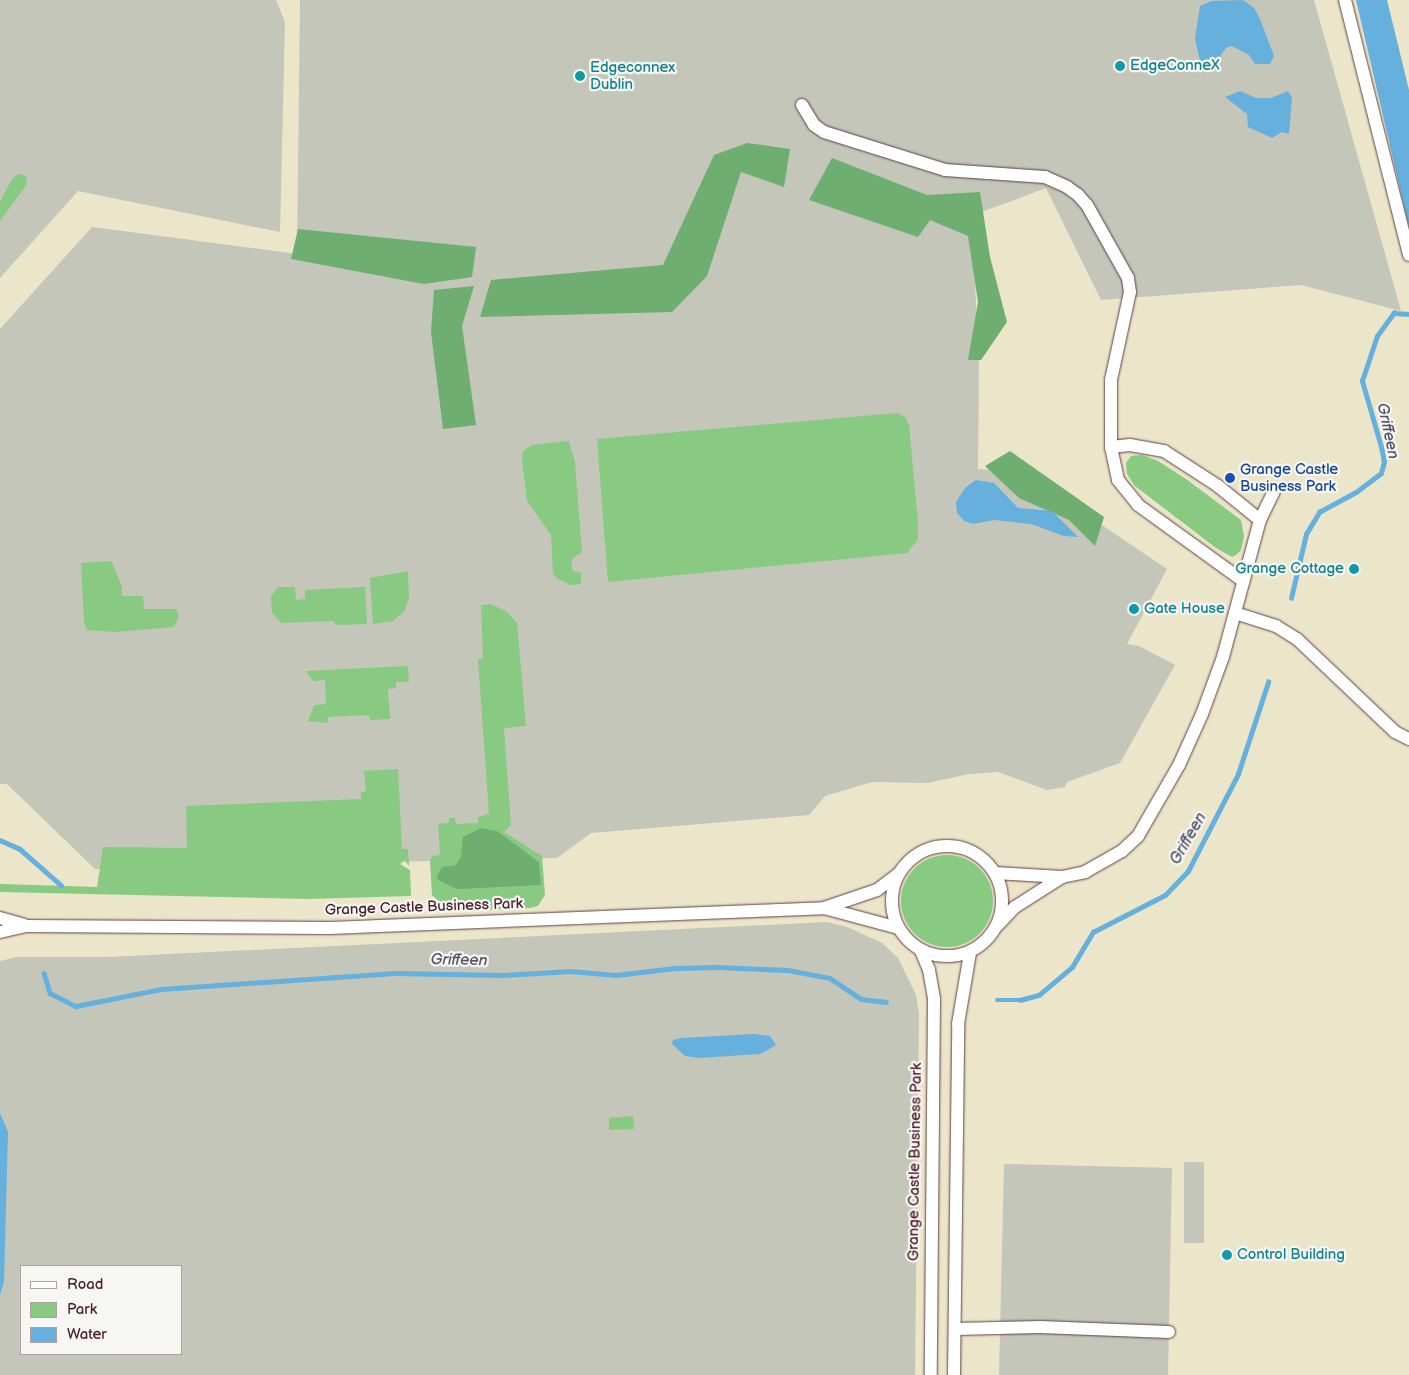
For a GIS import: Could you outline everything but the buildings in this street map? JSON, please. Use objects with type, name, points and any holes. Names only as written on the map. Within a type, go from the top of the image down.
[{"type":"street","points":[[1345,0],[1409,255]]},
{"type":"street","points":[[802,105],[814,125],[824,132],[945,170],[1045,177],[1068,186],[1087,205],[1128,278],[1130,292],[1113,366],[1111,447],[1118,480],[1130,496],[1243,582]]},
{"type":"street","points":[[1111,447],[1130,445],[1164,451],[1194,469],[1260,520]]},
{"type":"street","points":[[997,925],[1002,908],[1001,890],[994,872],[984,860],[954,846],[922,851],[898,874],[891,906],[898,928],[921,951],[950,957],[970,953],[987,940],[997,925],[1015,907],[1062,877],[1101,865],[1138,836],[1179,765],[1202,714],[1235,613],[1260,520],[1274,491]]},
{"type":"street","points":[[1235,613],[1276,626],[1297,639],[1395,732],[1409,739]]},
{"type":"street","points":[[994,872],[1062,877]]},
{"type":"street","name":"Grange Castle Business Park","points":[[0,932],[26,926],[330,928],[824,908],[877,890],[898,874]]},
{"type":"street","name":"Grange Castle Business Park","points":[[824,908],[898,928]]},
{"type":"street","name":"Grange Castle Business Park","points":[[0,918],[26,926]]},
{"type":"street","name":"Grange Castle Business Park","points":[[921,951],[929,970],[934,998],[931,1375]]},
{"type":"street","points":[[954,1375],[958,1024],[970,953]]},
{"type":"street","points":[[955,1329],[1040,1327],[1169,1332]]},
{"type":"shaded area","points":[[0,0],[276,0],[285,22],[280,232],[78,191],[0,278]]},
{"type":"shaded area","points":[[300,0],[1314,0],[1401,311],[1301,285],[1101,300],[1046,188],[971,216],[979,354],[978,469],[1010,471],[1096,521],[1167,569],[1127,644],[1139,646],[1175,665],[1120,763],[1067,782],[1065,787],[1047,790],[998,772],[969,774],[927,783],[872,782],[825,796],[809,815],[591,833],[557,858],[95,869],[7,784],[0,784],[0,329],[92,227],[297,254]]},
{"type":"shaded area","points":[[827,922],[847,927],[882,943],[898,958],[916,995],[919,1013],[915,1375],[0,1375],[0,961],[17,957],[108,957]]},
{"type":"shaded area","points":[[1184,1162],[1204,1162],[1204,1243],[1184,1243]]},
{"type":"shaded area","points":[[1004,1164],[1172,1168],[1168,1375],[999,1375]]},
{"type":"green space","points":[[747,143],[790,149],[784,187],[741,172],[707,276],[672,312],[480,317],[491,280],[663,265],[714,155]]},
{"type":"green space","points":[[832,158],[927,195],[980,192],[990,257],[1007,322],[981,360],[968,360],[978,302],[968,236],[930,220],[918,237],[809,200]]},
{"type":"green space","points":[[19,174],[26,176],[27,184],[0,221],[0,202],[12,179]]},
{"type":"green space","points":[[298,229],[476,247],[472,277],[424,284],[291,259]]},
{"type":"green space","points":[[474,286],[462,326],[476,425],[443,429],[431,332],[434,290]]},
{"type":"green space","points":[[898,413],[905,417],[909,425],[918,522],[918,539],[907,553],[608,582],[597,439]]},
{"type":"green space","points":[[569,441],[575,462],[582,552],[573,558],[571,564],[573,571],[581,572],[581,584],[571,585],[558,579],[553,574],[551,535],[527,501],[522,459],[523,451],[532,445]]},
{"type":"green space","points":[[1010,451],[1104,517],[1095,546],[1069,520],[1019,498],[985,466]]},
{"type":"green space","points":[[1142,455],[1158,461],[1186,479],[1241,520],[1244,536],[1241,550],[1236,555],[1232,557],[1216,548],[1135,486],[1127,474],[1126,463],[1131,456]]},
{"type":"green space","points":[[111,561],[122,586],[122,596],[143,596],[144,609],[176,609],[179,616],[174,627],[114,632],[87,630],[84,622],[81,563]]},
{"type":"green space","points":[[408,571],[409,598],[405,610],[393,621],[373,624],[370,578]]},
{"type":"green space","points":[[278,587],[295,587],[296,600],[305,599],[305,590],[365,587],[367,624],[335,625],[334,621],[281,623],[272,613],[271,596]]},
{"type":"green space","points":[[491,604],[506,611],[517,623],[526,726],[504,728],[511,825],[504,832],[542,856],[545,895],[538,906],[530,908],[450,911],[432,895],[430,862],[432,856],[440,855],[438,824],[449,823],[449,818],[455,818],[456,824],[478,823],[478,817],[489,814],[478,659],[483,659],[481,605]]},
{"type":"green space","points":[[408,666],[409,682],[396,682],[396,688],[388,689],[390,719],[370,720],[369,715],[328,717],[328,723],[308,721],[314,705],[326,704],[325,680],[313,681],[306,671]]},
{"type":"green space","points":[[398,769],[402,849],[408,849],[409,866],[405,860],[400,864],[410,870],[411,896],[308,899],[0,892],[0,884],[97,887],[103,847],[187,848],[186,806],[361,799],[361,792],[366,791],[364,771]]},
{"type":"green space","points":[[481,828],[497,831],[539,862],[541,885],[457,889],[438,880],[437,876],[442,867],[456,865],[461,857],[463,837]]},
{"type":"green space","points":[[938,855],[956,855],[973,862],[986,875],[993,892],[993,910],[986,927],[973,940],[956,947],[938,947],[921,940],[908,927],[901,910],[901,892],[908,875],[921,862]]},
{"type":"green space","points":[[633,1116],[634,1129],[609,1130],[609,1118]]},
{"type":"water","points":[[1243,0],[1254,8],[1260,19],[1274,56],[1270,64],[1255,64],[1249,55],[1232,46],[1226,48],[1217,60],[1208,64],[1200,61],[1195,38],[1200,6],[1212,1]]},
{"type":"water","points":[[1356,0],[1387,0],[1409,90],[1409,227]]},
{"type":"water","points":[[1240,91],[1256,98],[1271,98],[1288,91],[1292,98],[1289,134],[1282,132],[1272,138],[1248,127],[1247,114],[1225,97]]},
{"type":"water","points":[[976,480],[994,483],[1018,508],[1052,511],[1078,537],[1064,536],[1031,524],[994,520],[973,524],[964,521],[957,513],[956,502],[965,488]]},
{"type":"water","points":[[754,1034],[770,1036],[776,1045],[760,1054],[699,1058],[685,1056],[672,1044],[673,1040],[682,1038]]},
{"type":"water","points":[[0,1113],[8,1132],[4,1281],[0,1295]]},
{"type":"waterway","name":"Griffeen","points":[[1291,598],[1306,534],[1319,512],[1356,492],[1381,473],[1384,462],[1381,447],[1362,381],[1377,336],[1394,313],[1409,314]]},
{"type":"waterway","name":"Griffeen","points":[[997,1000],[1020,1000],[1039,995],[1072,967],[1093,932],[1165,895],[1188,871],[1238,774],[1268,682]]},
{"type":"waterway","name":"Griffeen","points":[[0,840],[20,849],[61,885]]},
{"type":"waterway","name":"Griffeen","points":[[44,973],[50,993],[76,1006],[161,989],[394,973],[504,975],[570,971],[616,975],[675,968],[718,967],[788,970],[830,978],[861,999],[886,1002]]},
{"type":"place","name":"EdgeConneX","points":[[1120,66]]},
{"type":"place","name":"Edgeconnex Dublin","points":[[580,76]]},
{"type":"place","name":"Grange Castle Business Park","points":[[1230,478]]},
{"type":"place","name":"Grange Cottage","points":[[1354,569]]},
{"type":"place","name":"Gate House","points":[[1134,609]]},
{"type":"place","name":"Control Building","points":[[1227,1255]]}]
